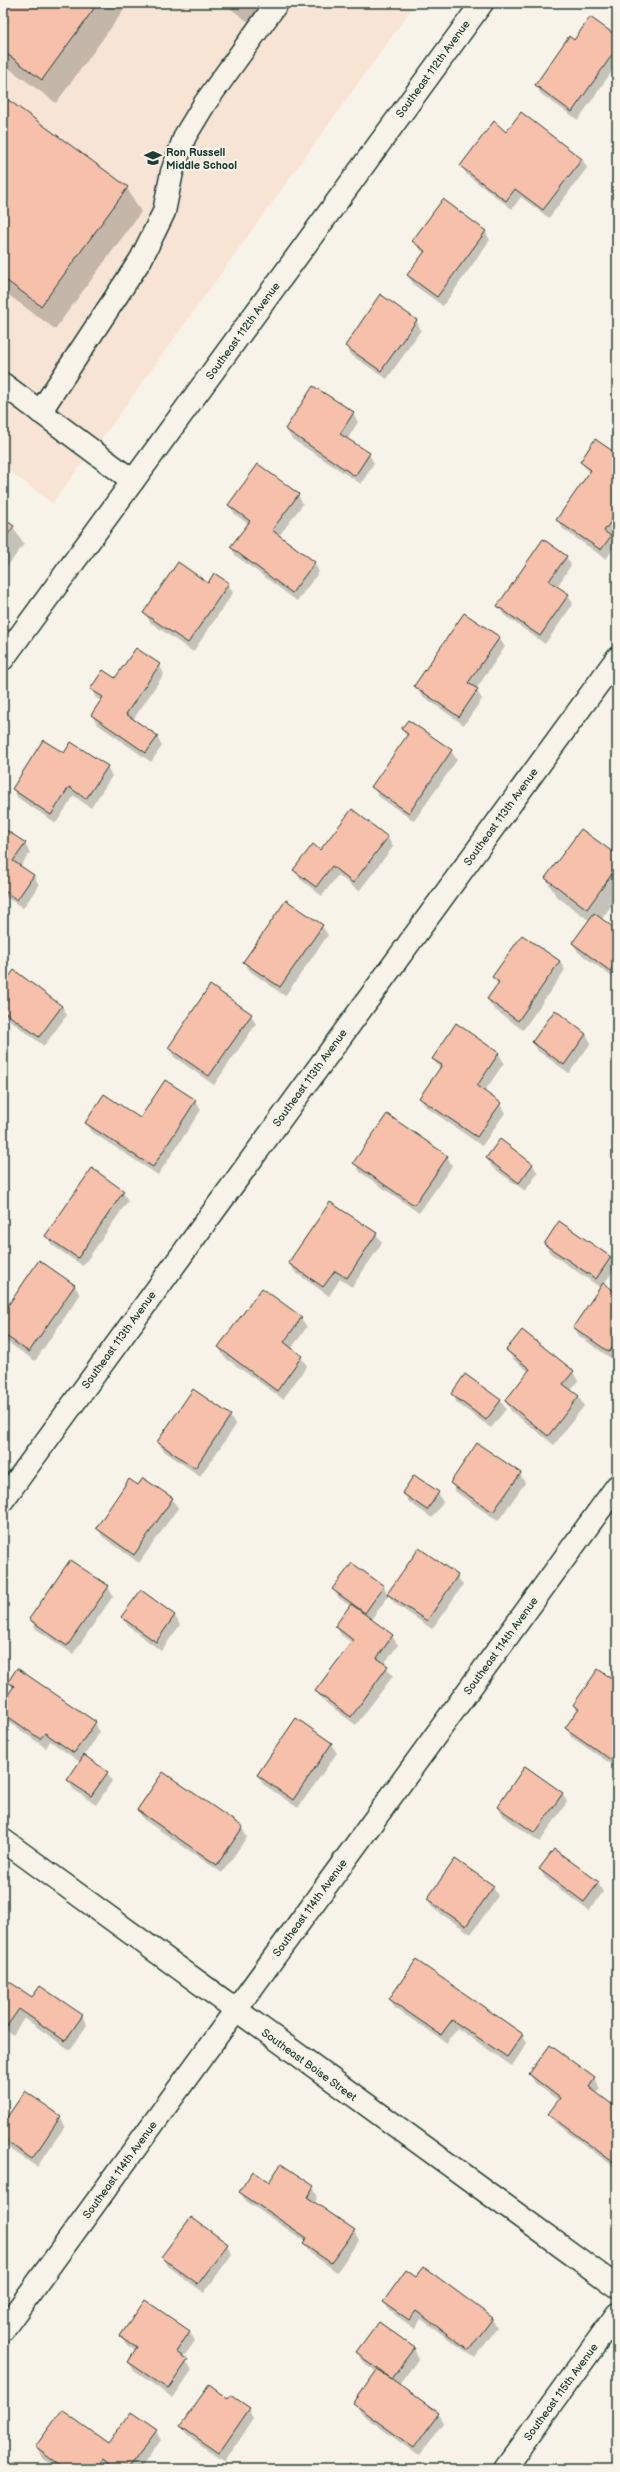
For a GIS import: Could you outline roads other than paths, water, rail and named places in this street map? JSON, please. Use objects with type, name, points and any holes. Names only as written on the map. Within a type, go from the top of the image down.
[{"type":"street","points":[[40,412],[141,260],[164,212],[172,172],[185,136],[205,103],[277,3]]},
{"type":"street","name":"Southeast 112th Avenue","points":[[3,659],[482,3]]},
{"type":"street","points":[[3,384],[133,481]]},
{"type":"street","name":"Southeast 113th Avenue","points":[[3,1500],[617,658]]},
{"type":"street","name":"Southeast 114th Avenue","points":[[3,2330],[617,1486]]},
{"type":"street","name":"Southeast Boise Street","points":[[3,1840],[617,2288]]},
{"type":"street","name":"Southeast 115th Avenue","points":[[505,2469],[617,2314]]},
{"type":"place","name":"Ron Russell Middle School","points":[[153,158]]}]
